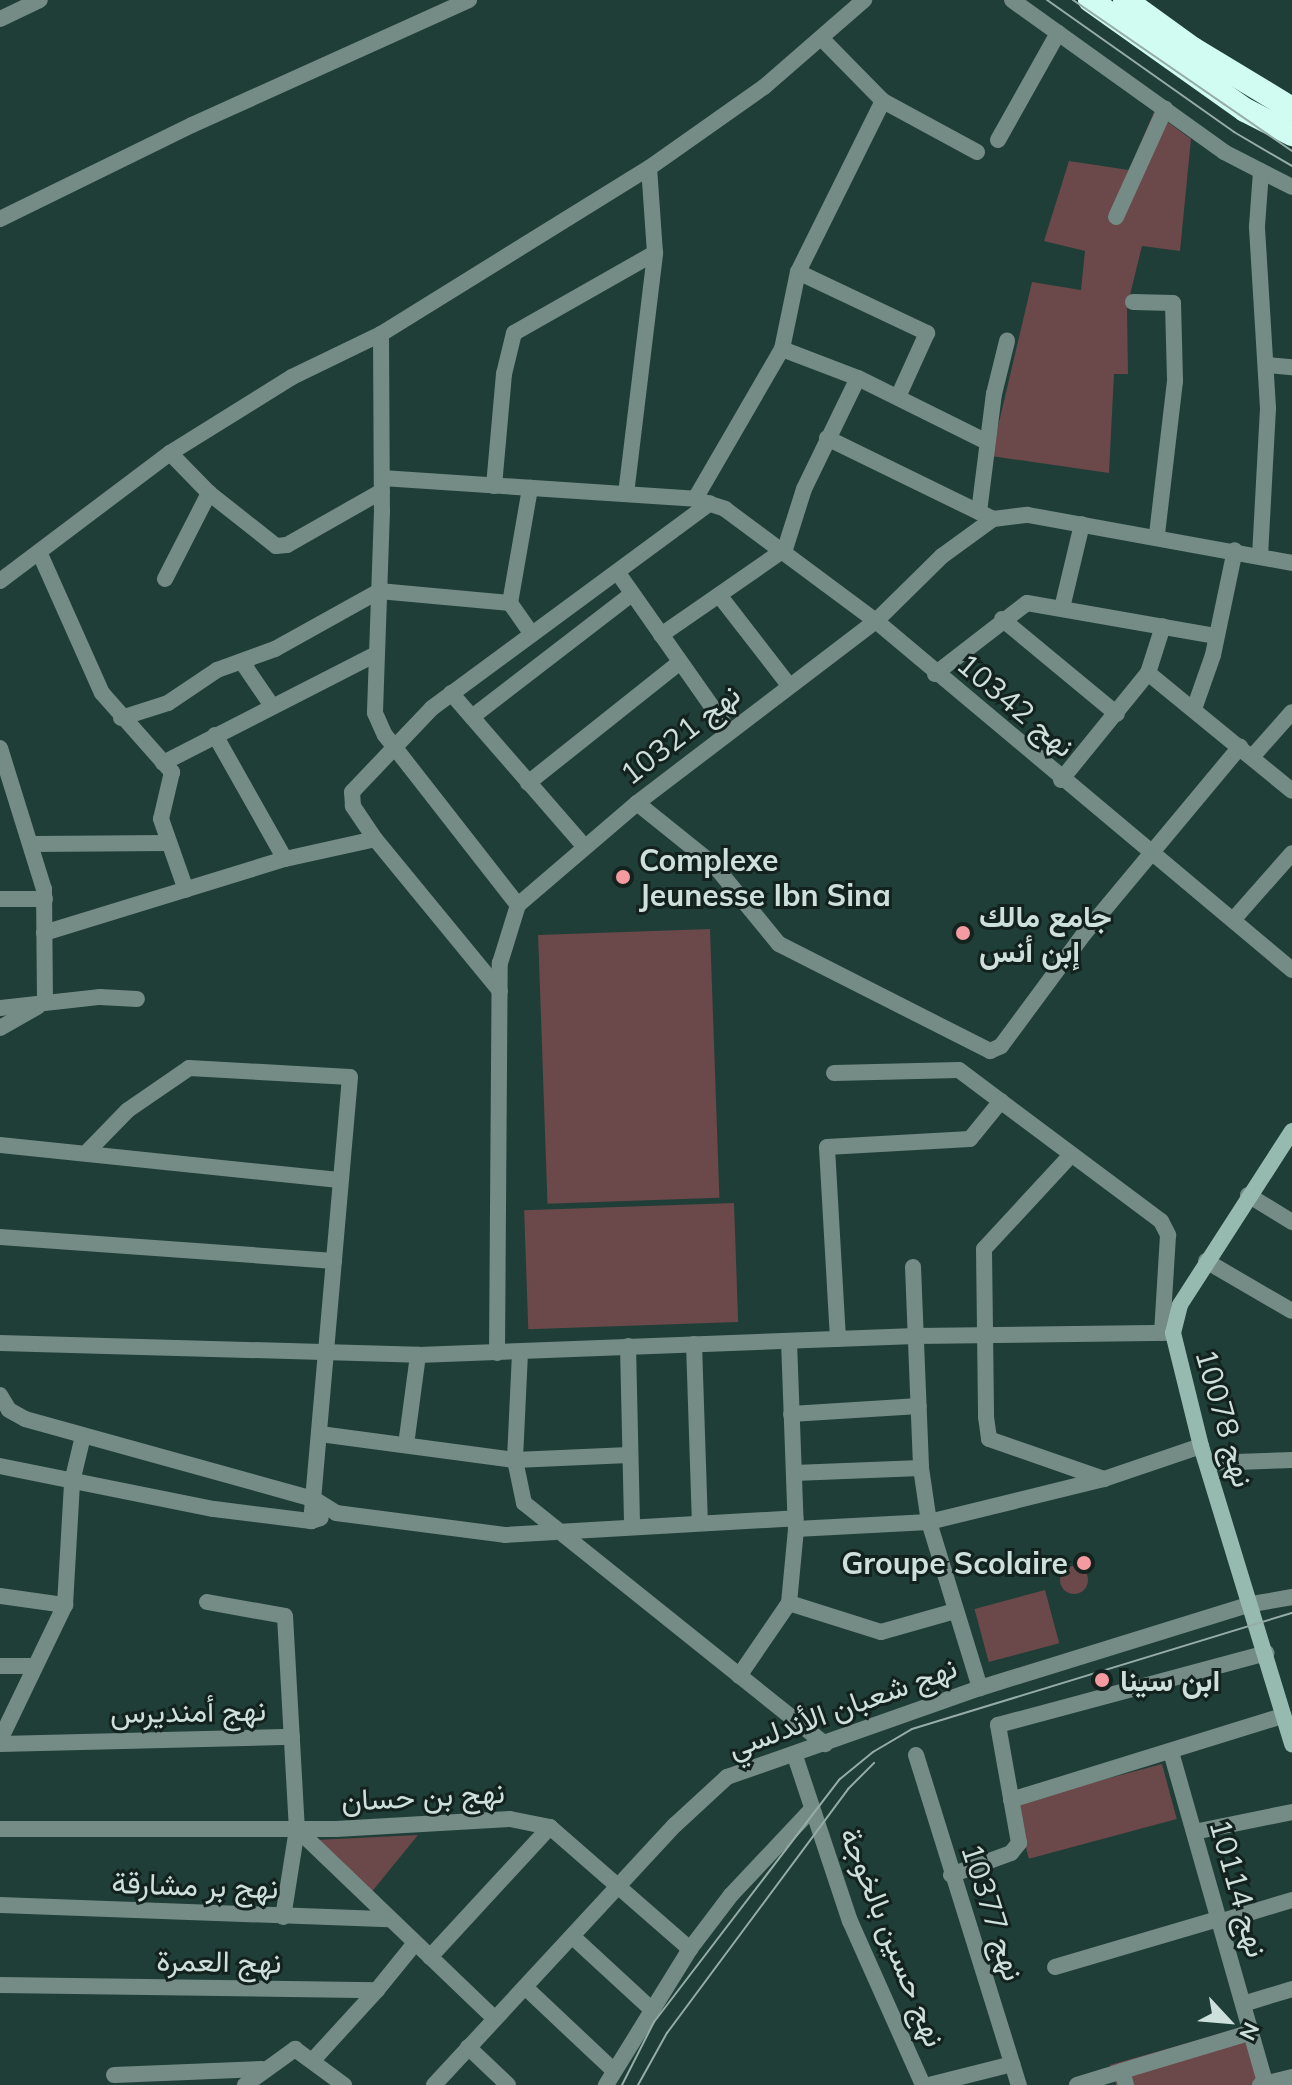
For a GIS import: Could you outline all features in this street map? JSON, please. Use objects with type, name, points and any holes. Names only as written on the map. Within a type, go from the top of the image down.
[{"type":"highway","points":[[1090,0],[1245,110],[1292,134]]},
{"type":"highway","points":[[1125,0],[1193,49],[1292,109]]},
{"type":"street","points":[[0,19],[40,0]]},
{"type":"street","points":[[0,219],[192,125],[469,0]]},
{"type":"street","points":[[0,581],[40,554],[170,453],[292,377],[381,334],[649,168],[764,87],[864,0]]},
{"type":"street","points":[[1012,0],[1224,152],[1292,187]]},
{"type":"street","points":[[998,140],[1058,33]]},
{"type":"street","points":[[821,38],[883,101],[977,152]]},
{"type":"street","points":[[500,991],[375,839],[351,796],[393,745],[451,693],[618,573],[702,501],[782,349],[798,272],[883,101]]},
{"type":"street","points":[[1116,217],[1165,109]]},
{"type":"street","points":[[626,494],[655,253],[649,168]]},
{"type":"street","points":[[1260,556],[1267,494],[1267,365],[1257,226],[1261,171]]},
{"type":"street","points":[[494,486],[504,374],[514,333],[655,253]]},
{"type":"street","points":[[798,272],[927,333],[898,397]]},
{"type":"street","points":[[1133,302],[1173,303],[1174,395],[1157,535]]},
{"type":"street","points":[[381,334],[382,485],[374,655],[375,713],[393,745],[518,905]]},
{"type":"street","points":[[986,516],[987,442],[1007,341]]},
{"type":"street","points":[[782,349],[858,378],[987,442]]},
{"type":"street","points":[[1267,365],[1292,367]]},
{"type":"street","points":[[661,635],[785,549],[827,438],[858,378]]},
{"type":"street","points":[[827,438],[986,516],[1019,514],[1157,535],[1292,563]]},
{"type":"street","points":[[170,453],[209,493],[270,543],[282,547],[382,485],[494,486],[702,501]]},
{"type":"street","points":[[530,488],[510,603],[532,634]]},
{"type":"street","points":[[165,579],[209,493]]},
{"type":"street","name":"نهج 10342","points":[[702,501],[785,549],[876,621],[1061,780],[1292,970]]},
{"type":"street","name":"نهج 10321","points":[[497,1353],[500,991],[504,937],[518,905],[637,803],[788,684],[876,621],[986,516]]},
{"type":"street","points":[[1062,608],[1082,524]]},
{"type":"street","points":[[1194,709],[1216,636],[1235,550]]},
{"type":"street","points":[[40,554],[102,693],[172,774],[161,811],[167,843],[186,890]]},
{"type":"street","points":[[618,573],[729,731]]},
{"type":"street","points":[[121,718],[168,703],[217,670],[275,649],[379,591],[510,603]]},
{"type":"street","points":[[472,717],[632,594]]},
{"type":"street","points":[[719,595],[788,684]]},
{"type":"street","points":[[935,674],[1002,619],[1027,603],[1216,636]]},
{"type":"street","points":[[1002,619],[1117,714]]},
{"type":"street","points":[[1061,780],[1148,673],[1163,626]]},
{"type":"street","points":[[163,763],[374,655]]},
{"type":"street","points":[[242,662],[272,706]]},
{"type":"street","points":[[528,783],[680,662]]},
{"type":"street","points":[[1148,673],[1292,791]]},
{"type":"street","points":[[451,693],[585,847]]},
{"type":"street","points":[[637,803],[714,865],[779,944],[990,1051],[1001,1046],[1151,852],[1246,752],[1292,712]]},
{"type":"street","points":[[215,735],[285,859]]},
{"type":"street","points":[[0,748],[33,844],[45,899],[45,1002]]},
{"type":"street","points":[[44,933],[285,859],[375,839]]},
{"type":"street","points":[[33,844],[167,843]]},
{"type":"street","points":[[1233,920],[1292,853]]},
{"type":"street","points":[[0,899],[45,899]]},
{"type":"street","points":[[0,1008],[45,1002],[137,999]]},
{"type":"street","points":[[0,1028],[45,1002]]},
{"type":"street","points":[[88,1151],[128,1110],[189,1068],[350,1077],[311,1521]]},
{"type":"street","points":[[0,1343],[327,1355],[418,1355],[916,1336],[1167,1333],[1166,1227],[954,1068],[834,1073]]},
{"type":"street","points":[[838,1339],[827,1147],[970,1139],[1001,1101]]},
{"type":"street","name":"نهج 10078","points":[[1292,1131],[1206,1261],[1167,1333],[1252,1604],[1292,1744]]},
{"type":"street","points":[[0,1145],[88,1151],[339,1180]]},
{"type":"street","points":[[1071,1155],[984,1249],[989,1439],[1104,1479]]},
{"type":"street","points":[[1248,1195],[1292,1222]]},
{"type":"street","points":[[0,1237],[334,1261]]},
{"type":"street","points":[[1206,1261],[1292,1311]]},
{"type":"street","points":[[913,1267],[921,1468],[929,1522],[980,1688]]},
{"type":"street","points":[[739,1676],[789,1603],[796,1523],[789,1341]]},
{"type":"street","points":[[694,1344],[700,1521]]},
{"type":"street","points":[[628,1346],[632,1525]]},
{"type":"street","points":[[520,1353],[515,1460],[524,1503],[554,1531],[635,1589],[825,1744]]},
{"type":"street","points":[[406,1445],[418,1355]]},
{"type":"street","points":[[0,1395],[16,1415],[314,1499],[336,1513],[505,1535],[700,1521],[929,1522],[1104,1479],[1201,1446]]},
{"type":"street","points":[[791,1414],[919,1406]]},
{"type":"street","points":[[320,1434],[515,1460],[629,1455]]},
{"type":"street","points":[[0,1742],[65,1605],[72,1482],[83,1436]]},
{"type":"street","points":[[1207,1463],[1292,1460]]},
{"type":"street","points":[[0,1466],[72,1482],[311,1521],[336,1513]]},
{"type":"street","points":[[794,1473],[921,1468]]},
{"type":"street","points":[[0,1596],[65,1605]]},
{"type":"street","name":"نهج شعبان الأندلسي","points":[[434,2085],[719,1783],[980,1688],[1252,1604],[1292,1597]]},
{"type":"street","points":[[207,1602],[285,1616],[292,1737]]},
{"type":"street","points":[[789,1603],[881,1632],[955,1611]]},
{"type":"street","points":[[723,1663],[754,1652]]},
{"type":"street","points":[[951,1875],[1015,1850],[1020,1840],[998,1725],[1266,1653]]},
{"type":"street","points":[[0,1666],[34,1666]]},
{"type":"street","points":[[1011,1800],[1283,1716]]},
{"type":"street","name":"نهج أمنديرس","points":[[0,1742],[292,1737],[297,1829],[283,1917]]},
{"type":"street","name":"نهج 10114","points":[[1171,1752],[1264,2084]]},
{"type":"street","name":"نهج 10377","points":[[916,1755],[1019,2085]]},
{"type":"street","name":"نهج حسين بالخوجة","points":[[795,1756],[850,1921],[923,2085]]},
{"type":"street","points":[[525,1987],[609,2077],[690,1949],[731,1895],[811,1810]]},
{"type":"street","points":[[1194,1832],[1292,1812]]},
{"type":"street","name":"نهج بن حسان","points":[[0,1829],[297,1829],[510,1819],[550,1827],[623,1886],[690,1949]]},
{"type":"street","points":[[430,1957],[550,1827]]},
{"type":"street","points":[[297,1829],[494,2018]]},
{"type":"street","points":[[1055,1967],[1292,1900]]},
{"type":"street","name":"نهج بر مشارقة","points":[[0,1905],[389,1919]]},
{"type":"street","points":[[573,1937],[652,2010]]},
{"type":"street","points":[[314,2059],[415,1943]]},
{"type":"street","name":"نهج العمرة","points":[[0,1985],[377,1990]]},
{"type":"street","points":[[1243,2004],[1292,1989]]},
{"type":"street","points":[[1077,2085],[1124,2078],[1249,2033]]},
{"type":"street","points":[[468,2047],[508,2085]]},
{"type":"street","points":[[245,2085],[262,2069],[295,2049],[314,2059],[344,2085]]},
{"type":"street","points":[[929,2085],[1012,2064]]},
{"type":"street","points":[[114,2075],[262,2069]]},
{"type":"street","points":[[1264,2084],[1292,2077]]},
{"type":"shaded area","points":[[1154,112],[1191,139],[1180,251],[1142,246],[1127,307],[1128,374],[1114,374],[1109,473],[991,456],[1032,282],[1081,290],[1085,251],[1044,241],[1069,161],[1129,170]]},
{"type":"shaded area","points":[[710,929],[719,1198],[547,1204],[538,935]]},
{"type":"shaded area","points":[[734,1203],[738,1322],[528,1329],[524,1210]]},
{"type":"shaded area","points":[[1074,1566],[1084,1570],[1088,1580],[1084,1590],[1074,1594],[1064,1590],[1060,1580],[1064,1570]]},
{"type":"shaded area","points":[[1045,1590],[1059,1643],[989,1662],[974,1609]]},
{"type":"shaded area","points":[[1162,1764],[1177,1819],[1029,1859],[1014,1804]]},
{"type":"shaded area","points":[[418,1835],[370,1894],[316,1840]]},
{"type":"shaded area","points":[[1254,2024],[1271,2085],[1116,2085],[1110,2065]]},
{"type":"tram line","points":[[1047,0],[1234,132],[1292,166]]},
{"type":"tram line","points":[[1073,0],[1292,151]]},
{"type":"tram line","points":[[622,2085],[654,2022],[840,1779],[873,1752],[912,1729],[1292,1613]]},
{"type":"tram line","points":[[638,2085],[667,2033],[848,1789],[874,1763]]},
{"type":"place","name":"Complexe Jeunesse Ibn Sina","points":[[623,877]]},
{"type":"place","name":"جامع مالك إبن أنس","points":[[963,933]]},
{"type":"place","name":"Groupe Scolaire","points":[[1084,1563]]},
{"type":"place","name":"ابن سينا","points":[[1102,1680]]}]
